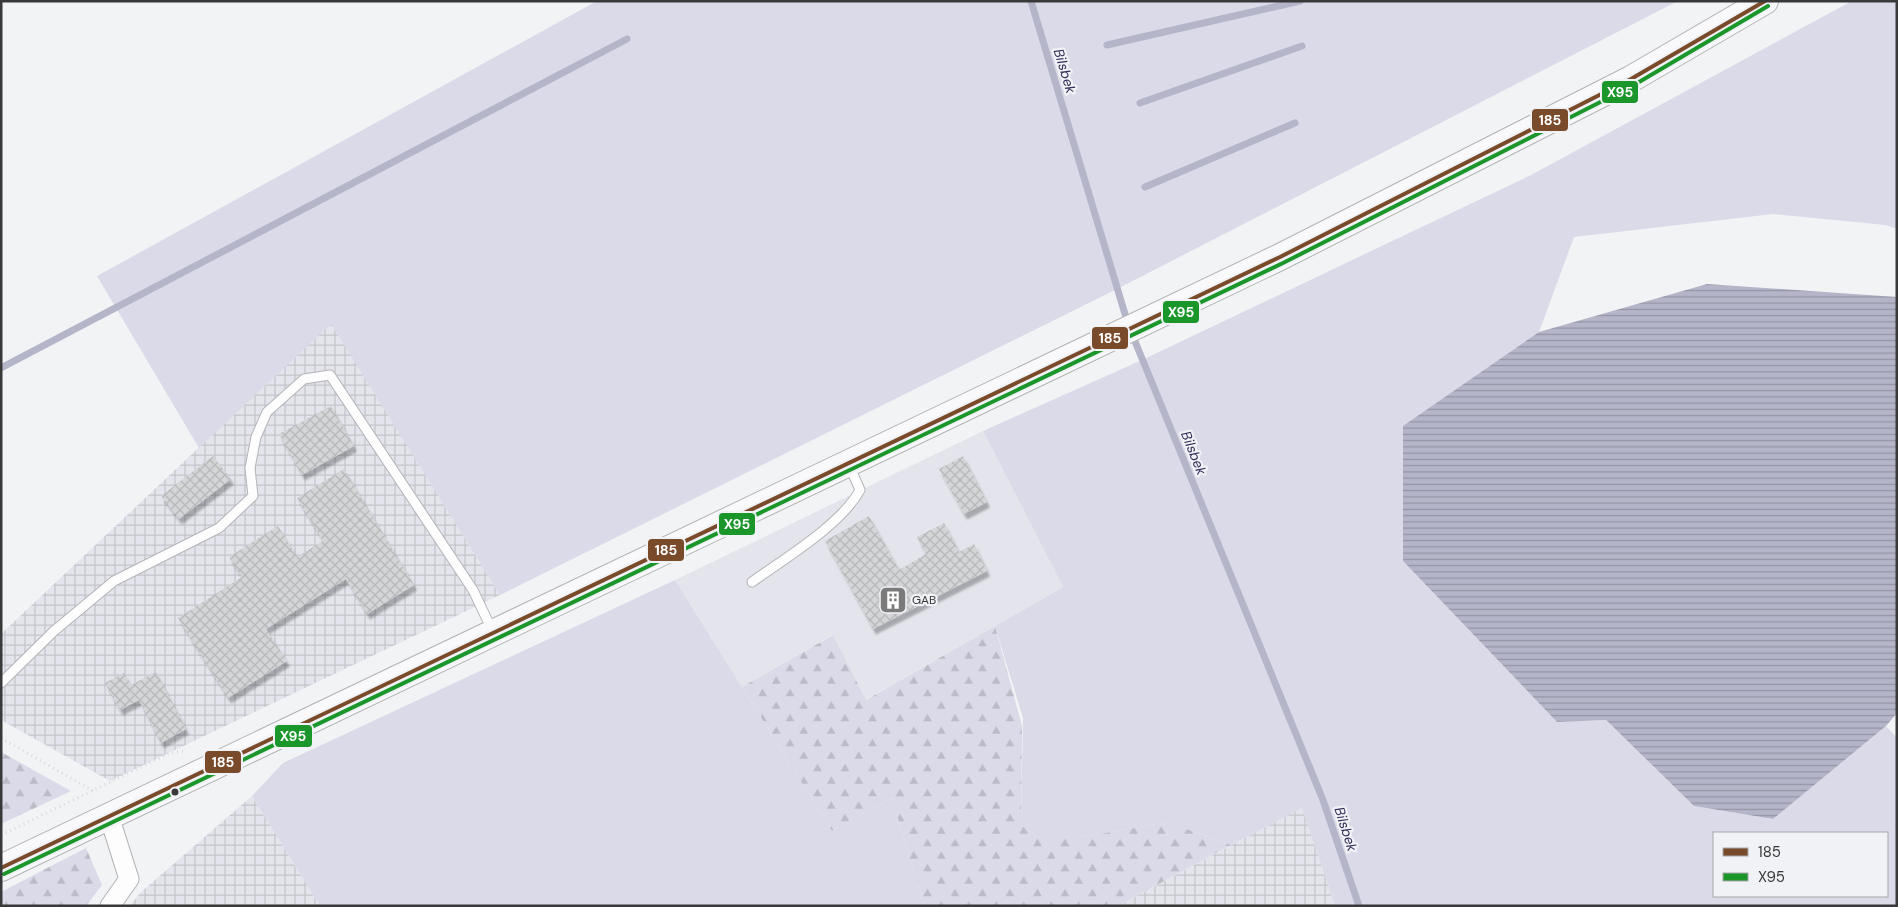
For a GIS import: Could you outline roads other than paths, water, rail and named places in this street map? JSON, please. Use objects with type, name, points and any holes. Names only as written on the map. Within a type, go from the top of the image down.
[{"type":"street","points":[[1,868],[1280,257],[1631,79],[1765,1]]},
{"type":"street","points":[[109,816],[119,842],[129,879],[110,906]]},
{"type":"lane","points":[[1,682],[54,631],[114,581],[219,528],[253,496],[250,468],[256,437],[267,412],[304,379],[330,375],[472,590],[493,632]]},
{"type":"lane","points":[[752,582],[832,523],[852,504],[860,490],[848,463]]},
{"type":"water","points":[[1707,284],[1897,297],[1897,713],[1886,726],[1773,819],[1694,806],[1606,720],[1557,722],[1403,561],[1403,426],[1539,332]]},
{"type":"waterway","name":"Bilsbek","points":[[1031,1],[1128,324]]},
{"type":"waterway","points":[[1107,45],[1300,1]]},
{"type":"waterway","points":[[1,368],[627,39]]},
{"type":"waterway","points":[[1140,103],[1302,46]]},
{"type":"waterway","points":[[1145,187],[1295,123]]},
{"type":"waterway","name":"Bilsbek","points":[[1132,334],[1323,800],[1359,906]]},
{"type":"place","name":"GAB","points":[[893,600]]}]
